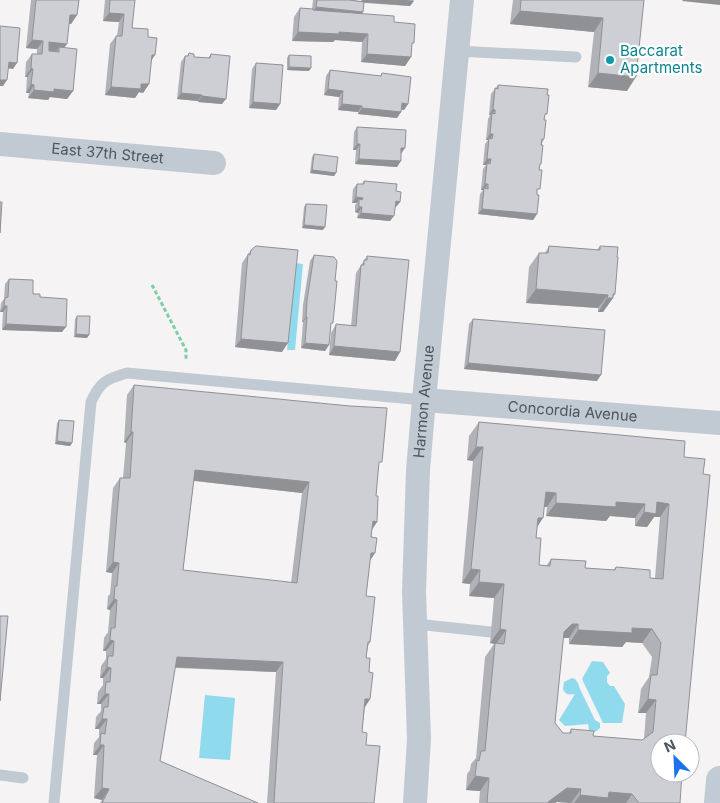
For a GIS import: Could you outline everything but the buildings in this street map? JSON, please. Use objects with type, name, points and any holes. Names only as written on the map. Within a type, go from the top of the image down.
[{"type":"main road","points":[[718,803],[720,780]]},
{"type":"street","name":"Harmon Avenue","points":[[415,803],[419,738],[414,592],[418,480],[462,0]]},
{"type":"street","name":"East 37th Street","points":[[0,144],[214,163]]},
{"type":"street","name":"Concordia Avenue","points":[[424,400],[720,423]]},
{"type":"lane","points":[[457,51],[576,57]]},
{"type":"lane","points":[[54,803],[91,402],[97,389],[110,378],[127,373],[424,400]]},
{"type":"lane","points":[[416,624],[491,632]]},
{"type":"lane","points":[[0,775],[23,778]]},
{"type":"path","points":[[152,285],[186,350],[185,378]]},
{"type":"water","points":[[296,263],[303,264],[295,350],[287,350]]},
{"type":"water","points":[[592,661],[603,662],[610,673],[607,676],[607,682],[610,686],[614,686],[625,704],[622,723],[603,723],[582,679]]},
{"type":"water","points":[[572,678],[578,683],[595,720],[600,723],[600,728],[595,732],[589,730],[588,724],[565,726],[559,720],[575,694],[568,694],[563,689],[564,682]]},
{"type":"water","points":[[205,695],[235,698],[230,760],[199,758]]},
{"type":"place","name":"Baccarat Apartments","points":[[610,60]]}]
